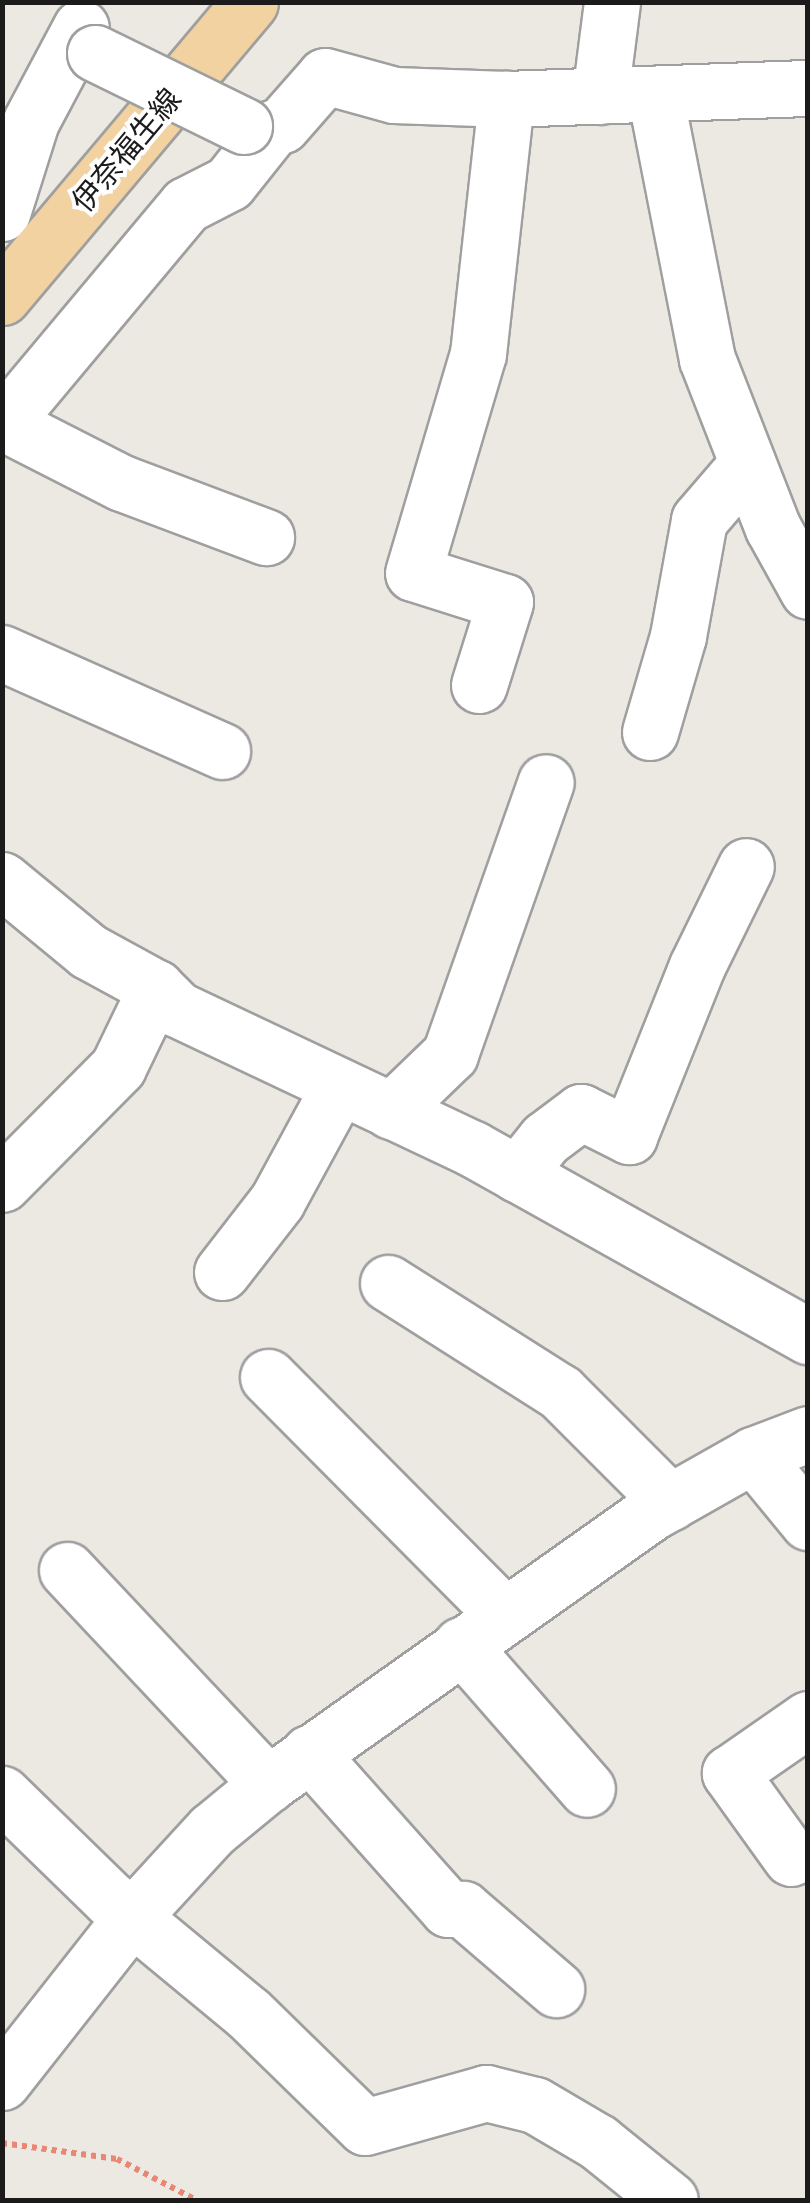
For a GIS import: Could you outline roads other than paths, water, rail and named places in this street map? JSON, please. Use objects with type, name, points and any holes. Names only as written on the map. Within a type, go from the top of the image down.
[{"type":"main road","name":"伊奈福生線","points":[[2,297],[250,2]]},
{"type":"street","points":[[600,96],[612,2]]},
{"type":"street","points":[[2,213],[32,121],[90,28],[258,128]]},
{"type":"street","points":[[266,537],[122,483],[3,424],[186,205],[229,183],[258,128],[325,76],[394,95],[506,99],[808,88]]},
{"type":"street","points":[[655,94],[707,360],[748,464],[808,590]]},
{"type":"street","points":[[480,685],[505,602],[412,573],[478,354],[506,99]]},
{"type":"street","points":[[650,732],[678,636],[699,520],[748,464]]},
{"type":"street","points":[[2,653],[222,751]]},
{"type":"street","points":[[391,1111],[450,1054],[546,782]]},
{"type":"street","points":[[517,1174],[545,1139],[581,1112],[629,1136],[697,966],[746,866]]},
{"type":"street","points":[[2,880],[88,951],[156,988],[177,1008],[517,1174],[808,1336]]},
{"type":"street","points":[[2,1184],[118,1067],[156,988]]},
{"type":"street","points":[[222,1272],[278,1201],[339,1088]]},
{"type":"street","points":[[388,1283],[560,1392],[670,1502]]},
{"type":"street","points":[[267,1377],[504,1615]]},
{"type":"street","points":[[2,2082],[131,1918],[212,1830],[289,1768],[670,1502],[754,1455],[808,1434]]},
{"type":"street","points":[[754,1455],[808,1522]]},
{"type":"street","points":[[67,1570],[448,1909],[463,1909],[556,1989]]},
{"type":"street","points":[[460,1645],[587,1789]]},
{"type":"street","points":[[790,1858],[730,1773],[808,1719]]},
{"type":"street","points":[[2,1794],[131,1918],[248,2013],[365,2128],[486,2093],[535,2105],[670,2200]]}]
